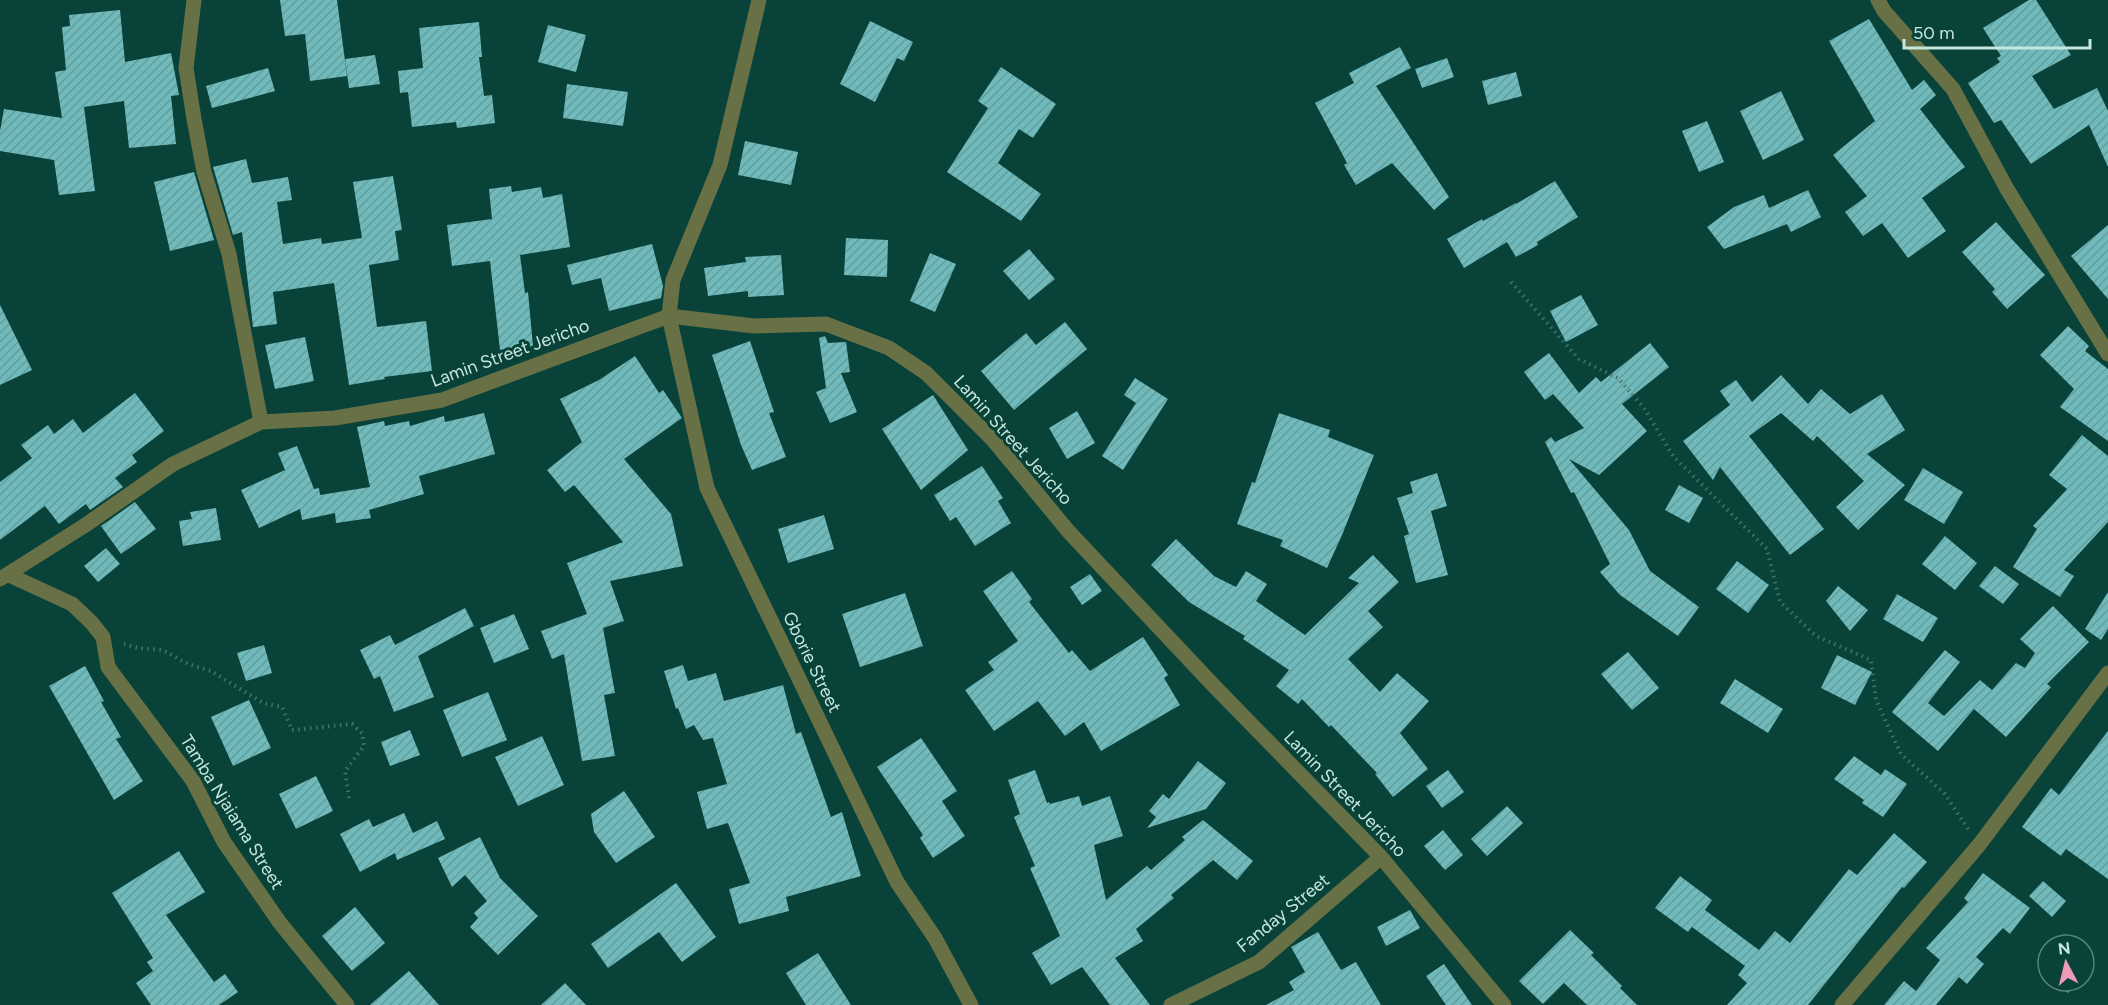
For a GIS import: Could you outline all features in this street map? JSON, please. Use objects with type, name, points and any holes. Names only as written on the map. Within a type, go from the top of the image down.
[{"type":"street","points":[[194,0],[186,68],[194,119],[204,172],[229,254],[261,422]]},
{"type":"street","name":"Gborie Street","points":[[759,0],[720,165],[673,280],[669,316],[706,488],[897,882],[935,938],[971,1005]]},
{"type":"street","points":[[1878,0],[1884,10],[1953,89],[2007,189],[2108,354]]},
{"type":"street","name":"Lamin Street Jericho","points":[[4,577],[173,464],[261,422],[335,418],[442,400],[669,316],[754,326],[826,324],[889,348],[926,373],[993,440],[1069,532],[1215,687],[1381,857],[1504,1005]]},
{"type":"street","points":[[4,577],[72,604],[103,637]]},
{"type":"street","name":"Tamba Njaiama Street","points":[[103,637],[108,667],[193,781],[224,842],[280,923],[347,1005]]},
{"type":"street","points":[[1842,1005],[1979,845],[2108,673]]},
{"type":"street","name":"Fanday Street","points":[[1171,1005],[1259,962],[1381,857]]},
{"type":"path","points":[[1511,282],[1579,359],[1618,378],[1644,408],[1673,456],[1767,549],[1780,602],[1816,636],[1871,660],[1876,699],[1901,754],[1945,794],[1979,845]]},
{"type":"path","points":[[103,637],[138,648],[163,650],[188,664],[211,671],[263,703],[282,707],[292,730],[352,724],[362,733],[364,746],[345,771],[349,798]]},
{"type":"building","points":[[280,0],[337,0],[347,76],[310,81],[305,34],[285,36]]},
{"type":"building","points":[[2029,0],[2036,0],[2071,55],[2032,76],[2054,109],[2097,88],[2108,111],[2108,167],[2089,125],[2031,164],[2001,120],[1994,123],[1968,83],[2000,62],[1997,58],[2001,56],[1983,28]]},
{"type":"building","points":[[120,10],[125,62],[171,53],[179,95],[171,96],[176,144],[129,148],[124,101],[84,107],[95,191],[59,195],[54,160],[0,151],[0,131],[4,109],[62,118],[55,72],[66,70],[62,27],[70,26],[69,15]]},
{"type":"building","points":[[1869,19],[1912,90],[1924,80],[1936,95],[1920,109],[1965,167],[1922,198],[1946,231],[1908,258],[1882,223],[1863,236],[1845,212],[1867,196],[1833,155],[1875,121],[1829,41]]},
{"type":"building","points":[[870,21],[913,42],[904,61],[897,58],[875,102],[840,84]]},
{"type":"building","points":[[479,22],[482,57],[479,57],[484,96],[492,95],[495,123],[457,128],[456,122],[412,127],[408,92],[400,93],[398,71],[423,68],[419,28]]},
{"type":"building","points":[[548,25],[586,35],[576,72],[538,62]]},
{"type":"building","points":[[1400,47],[1411,68],[1376,86],[1449,197],[1434,210],[1392,163],[1356,185],[1315,103],[1354,83],[1349,73]]},
{"type":"building","points":[[375,55],[380,84],[349,88],[345,59]]},
{"type":"building","points":[[1447,58],[1454,77],[1422,88],[1415,69]]},
{"type":"building","points":[[1001,67],[1056,104],[1033,138],[1019,129],[998,163],[1041,194],[1021,221],[947,172],[988,108],[978,101]]},
{"type":"building","points":[[268,68],[275,91],[212,108],[206,86]]},
{"type":"building","points":[[1516,72],[1522,96],[1488,105],[1482,81]]},
{"type":"building","points":[[567,84],[628,92],[623,126],[563,118]]},
{"type":"building","points":[[1781,91],[1804,140],[1763,160],[1740,111]]},
{"type":"building","points":[[1707,121],[1724,162],[1699,172],[1682,131]]},
{"type":"building","points":[[745,141],[798,152],[791,185],[738,175]]},
{"type":"building","points":[[246,159],[252,183],[288,177],[292,200],[277,202],[283,244],[321,238],[322,244],[362,238],[353,182],[393,176],[402,230],[395,231],[399,260],[369,265],[377,327],[426,321],[432,371],[384,377],[385,379],[349,385],[334,283],[273,292],[277,324],[253,327],[242,232],[233,235],[213,167]]},
{"type":"building","points":[[194,172],[214,240],[170,251],[154,182]]},
{"type":"building","points":[[1555,181],[1578,217],[1537,242],[1538,245],[1516,257],[1507,242],[1464,268],[1447,239],[1482,219],[1483,221],[1516,204]]},
{"type":"building","points":[[511,186],[512,192],[541,187],[543,198],[562,194],[570,247],[520,255],[525,293],[528,292],[533,346],[500,350],[490,261],[452,266],[447,225],[492,219],[489,189]]},
{"type":"building","points":[[1808,190],[1821,217],[1791,232],[1787,224],[1724,249],[1707,227],[1734,207],[1764,195],[1769,208]]},
{"type":"building","points":[[1996,222],[2045,275],[2007,309],[1992,292],[1995,289],[1962,252]]},
{"type":"building","points":[[2108,225],[2108,299],[2071,256]]},
{"type":"building","points":[[846,238],[888,240],[887,277],[844,275]]},
{"type":"building","points":[[652,244],[663,286],[661,298],[609,311],[601,278],[572,285],[567,265]]},
{"type":"building","points":[[1029,249],[1055,279],[1029,300],[1003,271]]},
{"type":"building","points":[[930,253],[956,264],[935,312],[910,301]]},
{"type":"building","points":[[781,255],[784,295],[748,297],[748,291],[708,296],[704,268],[746,262],[745,257]]},
{"type":"building","points":[[1581,295],[1598,325],[1566,342],[1550,311]]},
{"type":"building","points":[[0,305],[32,370],[0,385]]},
{"type":"building","points":[[1065,322],[1087,349],[1014,410],[981,371],[1026,333],[1036,345]]},
{"type":"building","points":[[2068,326],[2089,346],[2085,351],[2108,369],[2108,441],[2060,407],[2074,389],[2040,355]]},
{"type":"building","points":[[825,336],[828,343],[846,342],[850,372],[841,373],[857,412],[830,423],[816,392],[826,388],[819,338]]},
{"type":"building","points":[[305,337],[314,381],[275,389],[265,345]]},
{"type":"building","points":[[750,341],[774,412],[769,413],[786,457],[752,470],[741,445],[712,355]]},
{"type":"building","points":[[1650,343],[1669,367],[1622,404],[1647,431],[1599,475],[1569,459],[1629,530],[1650,571],[1699,607],[1678,636],[1620,595],[1600,572],[1610,564],[1574,492],[1571,493],[1545,442],[1551,437],[1555,442],[1584,428],[1553,394],[1545,400],[1524,372],[1549,353],[1579,393],[1596,377],[1601,382]]},
{"type":"building","points":[[635,356],[659,393],[663,390],[682,418],[624,459],[671,514],[683,566],[610,581],[624,621],[603,628],[615,693],[604,695],[615,756],[582,761],[564,654],[552,659],[541,631],[587,614],[567,563],[623,542],[574,485],[565,492],[547,470],[582,442],[560,399],[599,380]]},
{"type":"building","points":[[1781,375],[1808,404],[1821,389],[1850,414],[1882,394],[1905,430],[1867,454],[1905,485],[1858,530],[1836,507],[1864,481],[1817,436],[1813,441],[1781,413],[1749,436],[1824,529],[1790,555],[1720,467],[1713,480],[1683,441],[1730,405],[1720,391],[1736,380],[1752,402]]},
{"type":"building","points":[[1135,378],[1168,399],[1123,470],[1102,456],[1136,403],[1124,395]]},
{"type":"building","points":[[135,393],[164,431],[132,455],[137,462],[115,478],[123,487],[90,510],[86,504],[59,524],[45,506],[0,540],[0,482],[32,458],[21,445],[48,425],[54,434],[73,419],[83,433]]},
{"type":"building","points":[[933,395],[968,450],[921,490],[882,429]]},
{"type":"building","points":[[1077,411],[1095,443],[1067,459],[1049,428]]},
{"type":"building","points":[[484,413],[495,454],[419,476],[424,494],[369,510],[371,518],[336,523],[335,513],[302,520],[300,509],[259,528],[241,490],[285,470],[278,453],[297,446],[314,489],[319,488],[320,495],[370,487],[357,427],[384,421],[385,426],[409,421],[410,426],[444,416],[445,422]]},
{"type":"building","points":[[1279,413],[1330,430],[1328,437],[1374,455],[1327,568],[1280,546],[1283,540],[1237,524],[1252,482],[1255,483]]},
{"type":"building","points":[[2082,435],[2108,456],[2108,522],[2064,570],[2074,576],[2060,597],[2013,567],[2037,529],[2033,526],[2067,489],[2049,475]]},
{"type":"building","points":[[982,466],[1003,498],[998,501],[1011,523],[975,546],[956,517],[950,521],[934,495]]},
{"type":"building","points":[[1923,468],[1963,492],[1944,524],[1904,500]]},
{"type":"building","points":[[1437,473],[1447,506],[1431,511],[1448,575],[1416,583],[1404,536],[1409,534],[1397,498],[1413,493],[1410,482]]},
{"type":"building","points":[[1679,485],[1703,498],[1689,523],[1665,510]]},
{"type":"building","points":[[135,502],[156,529],[121,554],[101,526]]},
{"type":"building","points":[[216,508],[221,540],[183,546],[179,521],[192,519],[190,512]]},
{"type":"building","points":[[824,515],[834,549],[788,563],[778,529]]},
{"type":"building","points":[[1945,536],[1977,563],[1955,590],[1922,564]]},
{"type":"building","points":[[1176,539],[1214,576],[1236,587],[1246,571],[1267,584],[1256,601],[1305,635],[1359,583],[1348,578],[1373,555],[1399,582],[1368,611],[1383,627],[1348,659],[1380,692],[1397,673],[1429,701],[1400,733],[1428,769],[1393,797],[1375,774],[1377,773],[1331,725],[1329,727],[1302,699],[1298,704],[1276,686],[1289,670],[1243,639],[1245,636],[1189,602],[1151,565]]},
{"type":"building","points":[[106,548],[120,564],[98,582],[84,566]]},
{"type":"building","points":[[1737,561],[1769,585],[1748,613],[1716,589]]},
{"type":"building","points":[[1995,566],[2019,584],[2003,604],[1979,586]]},
{"type":"building","points":[[1012,571],[1032,599],[1029,602],[1069,653],[1072,650],[1090,671],[1143,637],[1168,675],[1164,678],[1180,705],[1101,751],[1084,722],[1065,736],[1038,701],[994,731],[965,690],[994,670],[988,662],[1018,641],[983,591]]},
{"type":"building","points":[[1090,574],[1102,591],[1082,605],[1070,587]]},
{"type":"building","points":[[1838,586],[1868,610],[1850,631],[1826,601]]},
{"type":"building","points":[[2108,592],[2108,629],[2101,640],[2085,629]]},
{"type":"building","points":[[905,593],[923,646],[860,667],[842,614]]},
{"type":"building","points":[[1897,594],[1938,618],[1923,642],[1883,619]]},
{"type":"building","points":[[2053,606],[2089,642],[2047,684],[2051,687],[2006,737],[1974,709],[1938,751],[1892,712],[1945,650],[1960,662],[1928,703],[1944,716],[1980,680],[1992,690],[2016,663],[2025,668],[2035,653],[2020,639]]},
{"type":"building","points":[[465,608],[474,626],[418,656],[434,697],[394,712],[380,676],[374,679],[360,650],[390,635],[395,645]]},
{"type":"building","points":[[514,614],[529,649],[494,663],[480,628]]},
{"type":"building","points":[[264,645],[272,673],[246,681],[237,653]]},
{"type":"building","points":[[1628,652],[1659,688],[1632,710],[1601,674]]},
{"type":"building","points":[[1837,655],[1872,672],[1855,705],[1821,688]]},
{"type":"building","points":[[683,665],[688,681],[716,673],[724,701],[783,685],[796,734],[801,732],[831,817],[842,812],[861,876],[786,897],[789,911],[739,924],[729,889],[750,883],[728,823],[707,829],[697,792],[727,784],[713,738],[703,740],[694,725],[686,729],[678,708],[676,709],[664,671]]},
{"type":"building","points":[[85,666],[104,701],[101,702],[121,737],[116,739],[143,781],[114,800],[49,686]]},
{"type":"building","points":[[1735,679],[1783,709],[1768,733],[1720,703]]},
{"type":"building","points":[[488,692],[507,740],[462,757],[443,710]]},
{"type":"building","points":[[249,700],[271,748],[233,766],[211,717]]},
{"type":"building","points":[[410,730],[420,755],[390,766],[381,742]]},
{"type":"building","points":[[2108,731],[2108,879],[2066,849],[2061,856],[2022,827],[2051,788],[2059,795]]},
{"type":"building","points":[[542,736],[564,785],[518,806],[495,757]]},
{"type":"building","points":[[921,738],[957,791],[942,801],[965,836],[933,858],[920,838],[923,835],[877,767]]},
{"type":"building","points":[[1854,756],[1881,775],[1885,769],[1907,784],[1883,817],[1862,803],[1864,800],[1834,779]]},
{"type":"building","points":[[1198,761],[1226,783],[1206,809],[1147,828],[1156,817],[1149,811],[1163,794],[1169,799]]},
{"type":"building","points":[[1035,770],[1047,803],[1079,796],[1082,806],[1110,796],[1123,836],[1094,845],[1106,900],[1147,866],[1151,870],[1185,840],[1182,837],[1203,820],[1253,861],[1237,880],[1213,860],[1171,895],[1174,898],[1136,929],[1143,941],[1115,958],[1150,1005],[1110,1005],[1082,967],[1051,985],[1032,953],[1060,936],[1030,868],[1035,866],[1014,817],[1020,814],[1008,780]]},
{"type":"building","points":[[1448,770],[1464,792],[1442,808],[1426,786]]},
{"type":"building","points":[[316,776],[333,811],[296,829],[279,794]]},
{"type":"building","points":[[624,791],[655,837],[616,863],[594,832],[591,814]]},
{"type":"building","points":[[1507,806],[1523,823],[1487,856],[1471,839]]},
{"type":"building","points":[[404,813],[413,833],[437,821],[445,839],[397,860],[395,853],[360,872],[340,834],[369,819],[373,827]]},
{"type":"building","points":[[1443,830],[1463,855],[1445,870],[1424,846]]},
{"type":"building","points":[[1894,833],[1927,862],[1904,888],[1902,887],[1808,1005],[1727,1005],[1747,983],[1738,975],[1745,966],[1692,927],[1688,932],[1655,908],[1680,876],[1712,900],[1705,910],[1759,950],[1775,931],[1790,943],[1849,869],[1857,875]]},
{"type":"building","points":[[480,837],[500,878],[538,916],[498,955],[470,927],[478,918],[474,913],[487,901],[465,875],[452,887],[438,858]]},
{"type":"building","points":[[179,851],[205,892],[166,915],[214,982],[225,974],[238,992],[219,1005],[151,1005],[136,983],[153,971],[147,962],[153,958],[112,893]]},
{"type":"building","points":[[1983,873],[2030,908],[2010,934],[2003,928],[1976,957],[1984,964],[1967,984],[1959,977],[1936,1005],[1884,1005],[1904,981],[1916,991],[1940,960],[1926,948],[1968,902],[1964,898]]},
{"type":"building","points":[[2043,881],[2066,901],[2052,917],[2029,896]]},
{"type":"building","points":[[676,883],[716,937],[682,962],[659,932],[608,968],[591,944]]},
{"type":"building","points":[[355,907],[385,943],[352,971],[322,936]]},
{"type":"building","points":[[1410,910],[1420,928],[1386,946],[1377,927]]},
{"type":"building","points":[[1570,930],[1594,953],[1591,955],[1622,986],[1620,988],[1637,1005],[1587,1005],[1564,983],[1543,1004],[1519,981]]},
{"type":"building","points":[[1318,932],[1341,970],[1356,962],[1381,1005],[1266,1005],[1294,990],[1289,982],[1305,972],[1291,947]]},
{"type":"building","points":[[818,953],[851,1005],[806,1005],[786,973]]},
{"type":"building","points":[[1444,964],[1472,1005],[1446,1005],[1426,976]]},
{"type":"building","points":[[409,971],[439,1005],[370,1005]]},
{"type":"building","points":[[565,983],[586,1005],[541,1005]]}]
